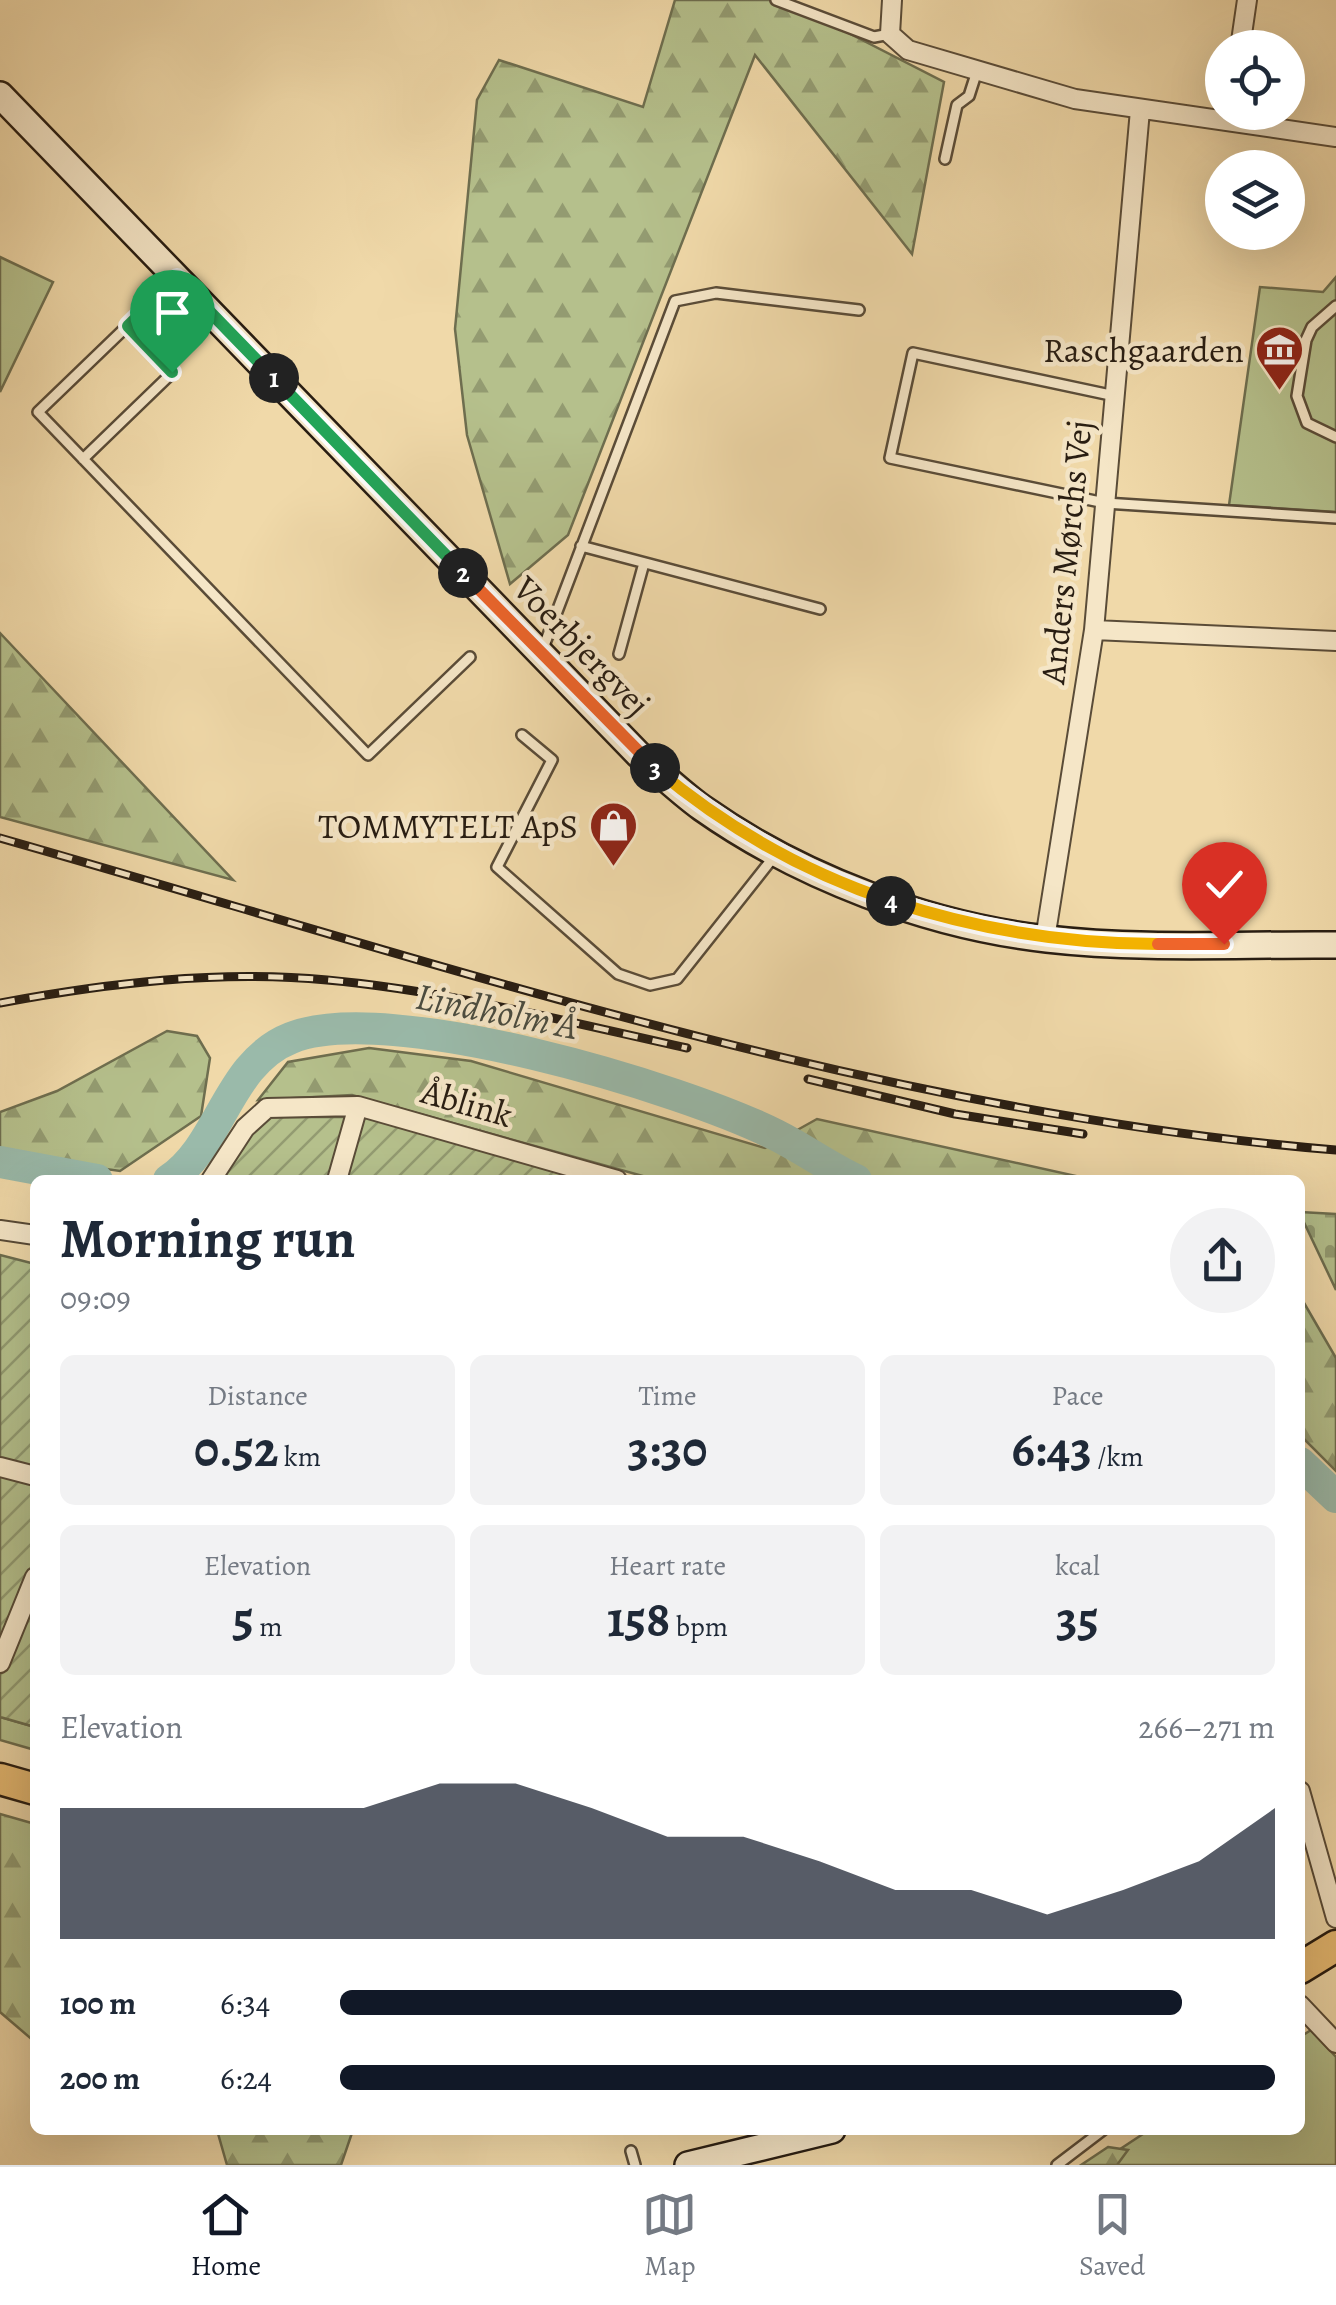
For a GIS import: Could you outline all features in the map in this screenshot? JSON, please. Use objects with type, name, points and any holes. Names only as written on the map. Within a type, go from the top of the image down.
[{"type":"main road","points":[[0,1780],[30,1788]]},
{"type":"main road","points":[[1305,1954],[1336,1945]]},
{"type":"main road","points":[[1305,1965],[1336,1945]]},
{"type":"street","points":[[892,0],[892,36],[908,50],[1075,98],[1140,110],[1205,116]]},
{"type":"street","points":[[1241,30],[1242,1]]},
{"type":"street","name":"Voerbjergvej","points":[[0,95],[638,754],[702,808],[778,852],[868,893],[958,923],[1045,939],[1112,944],[1336,944]]},
{"type":"street","name":"Anders Mørchs Vej","points":[[1045,939],[1094,630],[1140,110]]},
{"type":"street","points":[[1297,130],[1336,137]]},
{"type":"street","points":[[1094,630],[1336,641]]},
{"type":"street","points":[[338,1175],[358,1106]]},
{"type":"street","name":"Åblink","points":[[214,1175],[244,1128],[267,1108],[358,1106],[556,1172]]},
{"type":"street","points":[[0,1230],[30,1234]]},
{"type":"street","points":[[0,1467],[30,1475]]},
{"type":"street","points":[[0,1663],[30,1589]]},
{"type":"street","points":[[1305,1809],[1336,1918]]},
{"type":"street","points":[[1305,2013],[1336,2043]]},
{"type":"street","points":[[688,2165],[811,2135]]},
{"type":"lane","points":[[776,0],[874,37],[892,36]]},
{"type":"lane","points":[[945,159],[957,105],[970,96],[977,71]]},
{"type":"lane","points":[[177,278],[38,412],[368,755],[470,657]]},
{"type":"lane","points":[[541,653],[675,301],[716,294],[859,310]]},
{"type":"lane","points":[[1336,306],[1308,333],[1297,396],[1307,423],[1336,437]]},
{"type":"lane","points":[[83,459],[172,372],[128,326]]},
{"type":"lane","points":[[1114,396],[913,352],[890,458],[1105,504],[1336,518]]},
{"type":"lane","points":[[582,546],[820,608]]},
{"type":"lane","points":[[619,654],[644,563]]},
{"type":"lane","points":[[522,735],[552,760],[497,867],[618,974],[650,985],[677,979],[778,852]]},
{"type":"lane","points":[[1057,2165],[1096,2135]]},
{"type":"lane","points":[[630,2151],[634,2165]]},
{"type":"green space","points":[[675,0],[784,0],[944,82],[912,254],[755,55],[568,535],[510,584],[467,435],[455,329],[477,100],[499,60],[643,107]]},
{"type":"green space","points":[[0,257],[53,282],[0,392]]},
{"type":"green space","points":[[1336,277],[1336,512],[1229,505],[1260,287],[1323,292]]},
{"type":"green space","points":[[0,633],[233,880],[0,817]]},
{"type":"green space","points":[[167,1031],[197,1036],[210,1058],[201,1116],[120,1171],[0,1154],[0,1112],[57,1091]]},
{"type":"green space","points":[[369,1048],[471,1061],[765,1148],[817,1119],[1071,1175],[639,1175],[352,1095],[258,1100],[288,1062]]},
{"type":"green space","points":[[261,1117],[366,1117],[572,1175],[222,1175]]},
{"type":"green space","points":[[1305,1212],[1336,1214],[1336,1290],[1305,1225]]},
{"type":"green space","points":[[0,1255],[30,1263],[30,1726],[0,1717]]},
{"type":"green space","points":[[1305,1305],[1336,1358],[1336,1471],[1305,1440]]},
{"type":"green space","points":[[0,1717],[30,1726],[30,1749],[0,1740]]},
{"type":"green space","points":[[0,1814],[30,1823],[30,2038],[0,2012]]},
{"type":"green space","points":[[1311,2030],[1336,2057],[1336,2165],[1096,2165],[1141,2135],[1305,2135],[1305,2034]]},
{"type":"green space","points":[[218,2135],[351,2135],[341,2165],[227,2165]]},
{"type":"green space","points":[[1108,2147],[1128,2150],[1117,2165],[1081,2165]]},
{"type":"waterway","name":"Lindholm Å","points":[[175,1175],[201,1147],[252,1066],[291,1038],[336,1029],[394,1030],[462,1039],[607,1073],[732,1116],[776,1135],[847,1175]]},
{"type":"waterway","name":"Lindholm Å","points":[[0,1162],[70,1175]]},
{"type":"waterway","name":"Lindholm Å","points":[[1305,1468],[1336,1497]]},
{"type":"railway","points":[[0,838],[495,982],[828,1068],[996,1103],[1165,1131],[1336,1150]]},
{"type":"railway","points":[[0,1003],[163,980],[286,977],[463,999],[687,1048]]},
{"type":"railway","points":[[808,1079],[955,1114],[1083,1134]]},
{"type":"place","name":"Raschgaarden","points":[[1279,392]]},
{"type":"place","name":"TOMMYTELT ApS","points":[[613,868]]},
{"type":"route","points":[[172,372],[128,326],[177,278],[638,754],[702,808],[778,852],[868,893],[958,923],[1045,939],[1112,944],[1224,944]]}]
